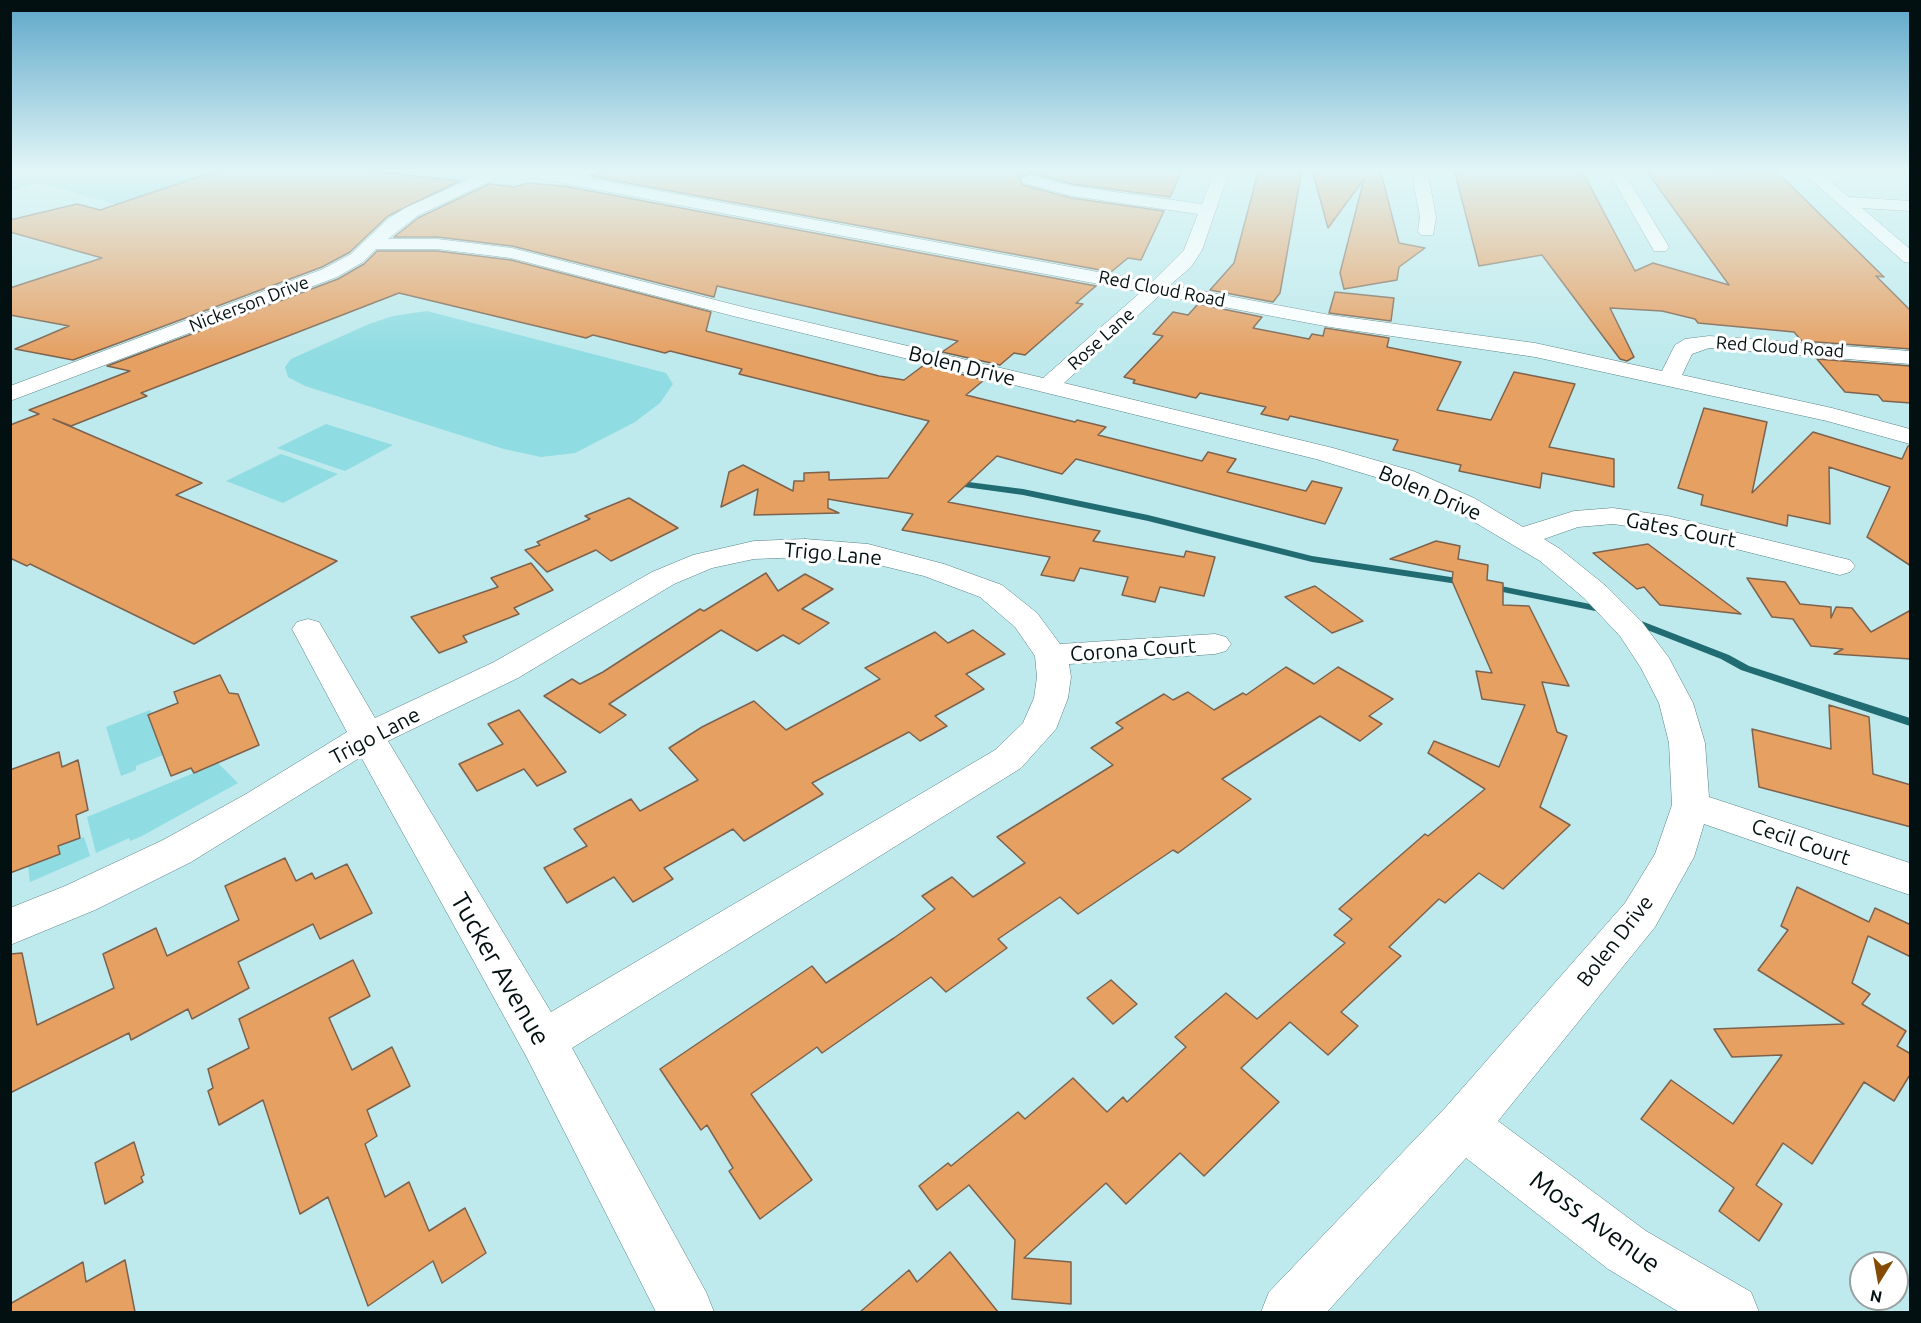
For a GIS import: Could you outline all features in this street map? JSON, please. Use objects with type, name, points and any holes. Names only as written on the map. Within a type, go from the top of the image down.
[{"type":"street","name":"Nickerson Drive","points":[[10,394],[330,273],[357,258],[387,231]]},
{"type":"street","name":"Red Cloud Road","points":[[845,231],[1330,321],[1535,350],[1832,415],[1911,437]]},
{"type":"street","name":"Rose Lane","points":[[1048,386],[1158,289],[1193,250],[1200,231]]},
{"type":"street","points":[[1650,231],[1660,247]]},
{"type":"street","points":[[1879,231],[1911,258]]},
{"type":"street","name":"Bolen Drive","points":[[374,244],[437,244],[512,253],[740,312],[1324,453],[1404,477],[1464,504],[1550,555],[1595,592],[1631,629],[1657,666],[1676,703],[1687,743],[1691,805],[1674,857],[1640,915],[1463,1125],[1289,1312]]},
{"type":"street","name":"Red Cloud Road","points":[[1669,379],[1683,350],[1693,344],[1709,342],[1911,357]]},
{"type":"street","name":"Gates Court","points":[[1522,537],[1574,519],[1613,516],[1668,524],[1840,566]]},
{"type":"street","name":"Trigo Lane","points":[[10,927],[80,898],[177,851],[259,804],[367,736],[506,670],[663,578],[704,561],[754,550],[806,548],[868,553],[934,570],[991,591],[1026,620],[1051,655]]},
{"type":"street","name":"Tucker Avenue","points":[[308,629],[543,1041],[686,1312]]},
{"type":"street","name":"Corona Court","points":[[1051,655],[1215,644]]},
{"type":"street","points":[[543,1041],[1008,759],[1038,729],[1051,698],[1054,677],[1051,655]]},
{"type":"street","name":"Cecil Court","points":[[1691,805],[1911,879]]},
{"type":"street","name":"Moss Avenue","points":[[1463,1125],[1627,1250],[1731,1312]]},
{"type":"shaded area","points":[[427,311],[666,373],[673,384],[660,403],[635,422],[575,453],[541,457],[504,449],[305,386],[288,377],[285,367],[291,359],[369,324],[393,316]]},
{"type":"shaded area","points":[[326,424],[393,445],[345,471],[277,448]]},
{"type":"shaded area","points":[[281,454],[338,474],[283,503],[226,481]]},
{"type":"shaded area","points":[[150,710],[152,713],[148,715],[163,755],[136,766],[136,770],[121,776],[106,727]]},
{"type":"shaded area","points":[[218,763],[238,783],[142,836],[130,841],[129,838],[96,853],[87,817]]},
{"type":"shaded area","points":[[84,837],[90,856],[30,882],[28,866],[59,854],[58,846]]},
{"type":"building","points":[[372,231],[350,252],[322,267],[73,360],[15,349],[69,326],[10,315],[10,288],[102,258],[10,232]]},
{"type":"building","points":[[402,231],[802,231],[1096,286],[1076,303],[1083,304],[1025,355],[1014,353],[1000,365],[942,352],[958,341],[717,286],[714,297],[512,246],[437,237],[394,237]]},
{"type":"building","points":[[887,231],[1155,231],[1141,260],[1128,258],[1111,272]]},
{"type":"building","points":[[1243,231],[1291,231],[1280,293],[1273,302],[1210,290],[1234,263]]},
{"type":"building","points":[[1351,231],[1396,231],[1399,243],[1425,248],[1399,267],[1397,280],[1344,289],[1340,273]]},
{"type":"building","points":[[1470,231],[1614,231],[1635,271],[1653,263],[1729,285],[1690,231],[1837,231],[1884,277],[1876,276],[1911,311],[1911,349],[1802,341],[1794,332],[1698,323],[1695,319],[1662,311],[1610,308],[1634,357],[1627,361],[1620,359],[1542,255],[1479,266]]},
{"type":"building","points":[[377,251],[437,251],[511,260],[711,312],[706,331],[879,376],[904,380],[924,365],[984,380],[966,395],[1075,422],[1077,420],[1106,427],[1098,435],[1202,461],[1208,452],[1236,459],[1227,472],[1306,491],[1312,481],[1342,488],[1325,524],[1076,459],[1062,474],[997,456],[948,502],[1100,531],[1093,541],[1184,557],[1186,551],[1215,557],[1204,596],[1160,587],[1155,602],[1122,595],[1128,577],[1080,568],[1074,581],[1041,575],[1050,557],[902,530],[913,514],[828,499],[828,508],[839,513],[754,515],[758,489],[721,507],[729,472],[743,465],[793,491],[794,481],[804,481],[804,473],[829,472],[829,480],[888,478],[929,421],[739,374],[742,369],[670,351],[665,353],[593,335],[586,338],[399,293],[141,393],[147,396],[71,426],[53,419],[202,483],[176,495],[337,561],[194,644],[30,564],[27,566],[10,558],[10,425],[39,414],[29,410],[130,371],[107,366],[338,279],[364,264]]},
{"type":"building","points":[[1335,292],[1394,298],[1391,321],[1329,313]]},
{"type":"building","points":[[1198,304],[1262,317],[1253,328],[1309,339],[1312,334],[1323,336],[1325,328],[1389,338],[1387,347],[1461,362],[1437,410],[1491,420],[1514,372],[1575,384],[1549,447],[1614,459],[1614,487],[1542,473],[1540,488],[1459,471],[1461,465],[1393,450],[1398,440],[1290,416],[1288,420],[1261,414],[1266,407],[1200,393],[1196,398],[1133,383],[1135,380],[1124,377],[1163,336],[1153,334],[1173,312],[1188,315]]},
{"type":"building","points":[[1817,359],[1911,366],[1911,403],[1883,401],[1878,395],[1845,392]]},
{"type":"building","points":[[1704,408],[1767,422],[1752,493],[1813,432],[1902,459],[1908,446],[1911,446],[1911,566],[1867,537],[1890,487],[1829,467],[1830,524],[1788,515],[1787,526],[1701,505],[1703,495],[1678,488]]},
{"type":"building","points":[[629,498],[678,528],[611,561],[596,550],[547,572],[525,550],[540,545],[537,542],[590,519],[585,516]]},
{"type":"building","points":[[1436,541],[1460,546],[1458,559],[1488,565],[1487,580],[1503,583],[1503,605],[1529,606],[1569,686],[1542,682],[1557,732],[1567,736],[1540,807],[1570,825],[1503,889],[1479,873],[1445,903],[1439,899],[1389,947],[1401,956],[1341,1012],[1358,1026],[1328,1055],[1290,1022],[1241,1068],[1279,1102],[1204,1176],[1180,1153],[1126,1204],[1106,1183],[1024,1258],[1071,1262],[1071,1304],[1012,1299],[1015,1240],[969,1185],[937,1210],[919,1186],[948,1163],[951,1166],[1018,1112],[1025,1119],[1073,1078],[1107,1112],[1123,1097],[1127,1102],[1186,1047],[1175,1037],[1226,993],[1257,1019],[1345,943],[1334,935],[1352,919],[1339,909],[1425,834],[1428,836],[1485,789],[1428,753],[1434,741],[1499,767],[1525,705],[1482,699],[1476,671],[1492,673],[1452,581],[1453,572],[1390,559]]},
{"type":"building","points":[[1648,544],[1741,614],[1660,605],[1644,587],[1637,589],[1593,553]]},
{"type":"building","points":[[531,563],[553,590],[514,608],[519,614],[463,636],[467,642],[439,653],[411,617],[498,587],[491,578]]},
{"type":"building","points":[[766,573],[778,591],[805,574],[833,589],[802,609],[829,623],[799,644],[783,635],[757,651],[721,630],[609,704],[626,715],[600,733],[544,696],[572,679],[580,684],[603,672],[700,609],[704,611]]},
{"type":"building","points":[[1747,578],[1785,582],[1800,604],[1831,607],[1831,618],[1836,607],[1852,608],[1871,632],[1911,610],[1911,659],[1834,654],[1843,649],[1811,646],[1793,619],[1772,617]]},
{"type":"building","points":[[1315,586],[1363,621],[1332,633],[1285,597]]},
{"type":"building","points":[[973,630],[1005,654],[966,674],[984,689],[935,716],[947,726],[920,741],[909,732],[812,783],[823,794],[744,841],[733,829],[664,868],[673,879],[633,902],[614,877],[567,903],[544,868],[587,846],[574,829],[631,799],[640,811],[698,780],[669,748],[702,727],[754,701],[786,730],[880,679],[865,668],[935,632],[948,643]]},
{"type":"building","points":[[1286,667],[1314,684],[1338,667],[1393,699],[1369,716],[1382,724],[1360,741],[1320,716],[1222,779],[1251,799],[1178,853],[1173,850],[1078,914],[1060,897],[998,939],[1007,948],[946,992],[931,977],[822,1053],[817,1047],[751,1094],[812,1180],[760,1219],[729,1171],[733,1168],[707,1125],[701,1130],[660,1069],[812,966],[826,983],[935,909],[922,896],[952,877],[973,897],[1025,863],[997,837],[1113,765],[1091,748],[1123,728],[1116,723],[1164,694],[1173,700],[1188,692],[1214,710],[1243,693],[1246,695]]},
{"type":"building","points":[[220,675],[229,693],[238,694],[259,745],[194,773],[191,768],[171,776],[148,715],[178,703],[174,692]]},
{"type":"building","points":[[1829,705],[1869,717],[1873,774],[1911,785],[1911,827],[1759,787],[1752,729],[1831,749]]},
{"type":"building","points":[[519,710],[566,772],[537,786],[524,769],[477,791],[459,764],[503,744],[488,724]]},
{"type":"building","points":[[59,752],[62,767],[78,760],[88,810],[76,815],[80,838],[58,846],[60,854],[10,873],[10,770]]},
{"type":"building","points":[[285,858],[296,881],[312,873],[315,879],[347,864],[372,913],[320,939],[313,924],[238,962],[249,988],[192,1019],[188,1009],[131,1040],[129,1033],[10,1093],[10,954],[22,953],[37,1025],[114,988],[103,954],[156,928],[167,956],[239,920],[225,886]]},
{"type":"building","points":[[1797,887],[1869,922],[1875,908],[1911,925],[1911,957],[1868,936],[1852,983],[1870,994],[1862,1004],[1906,1031],[1897,1046],[1911,1054],[1911,1073],[1894,1101],[1864,1082],[1812,1164],[1783,1143],[1756,1185],[1782,1204],[1759,1241],[1719,1211],[1734,1188],[1641,1119],[1671,1080],[1733,1124],[1782,1055],[1732,1057],[1714,1029],[1844,1024],[1758,970],[1788,930],[1781,926]]},
{"type":"building","points":[[353,960],[370,996],[329,1018],[352,1070],[392,1047],[410,1086],[367,1110],[377,1136],[365,1144],[385,1197],[409,1182],[429,1231],[465,1208],[486,1253],[442,1283],[433,1261],[368,1306],[328,1197],[300,1214],[263,1100],[219,1125],[208,1091],[213,1088],[208,1069],[249,1048],[239,1019]]},
{"type":"building","points":[[1111,980],[1137,1004],[1113,1024],[1087,998]]},
{"type":"building","points":[[134,1142],[144,1175],[141,1177],[143,1182],[105,1204],[95,1163]]},
{"type":"building","points":[[950,1252],[998,1312],[860,1312],[909,1270],[917,1282]]},
{"type":"building","points":[[125,1260],[135,1312],[10,1312],[10,1304],[83,1262],[86,1282]]},
{"type":"waterway","points":[[953,483],[1023,492],[1148,518],[1312,559],[1464,582]]},
{"type":"waterway","points":[[1491,587],[1605,610]]},
{"type":"waterway","points":[[1631,620],[1725,657],[1745,668],[1910,722]]}]
